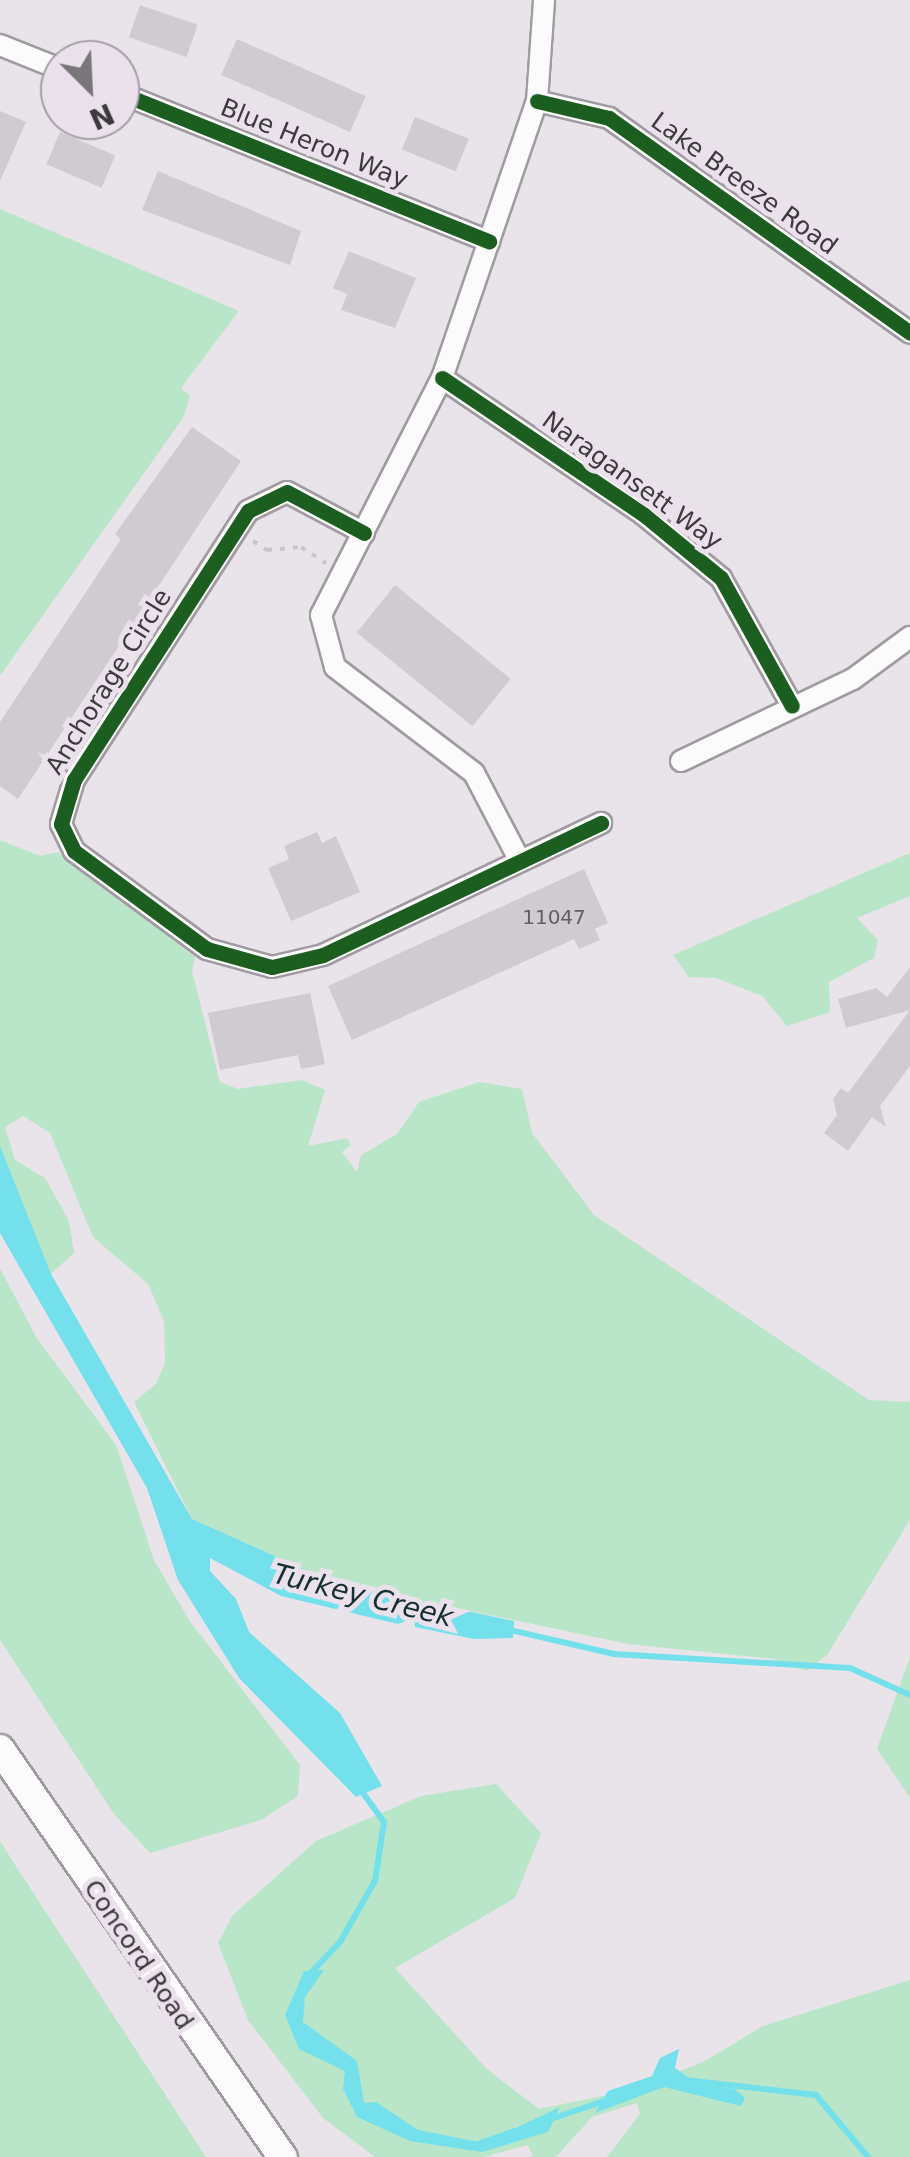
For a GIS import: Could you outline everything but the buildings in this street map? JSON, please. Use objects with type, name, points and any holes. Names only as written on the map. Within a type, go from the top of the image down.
[{"type":"main road","name":"Concord Road","points":[[0,1749],[283,2157]]},
{"type":"street","points":[[520,861],[474,773],[335,667],[321,615],[442,378],[538,100],[544,0]]},
{"type":"street","points":[[0,46],[40,62]]},
{"type":"street","name":"Lake Breeze Road","points":[[538,100],[608,118],[910,333]]},
{"type":"street","name":"Blue Heron Way","points":[[140,101],[489,241]]},
{"type":"street","name":"Naragansett Way","points":[[442,378],[643,514],[721,578],[792,706]]},
{"type":"street","name":"Anchorage Circle","points":[[364,533],[296,494],[257,502],[74,780],[64,834],[97,872],[207,949],[256,967],[322,955],[601,823]]},
{"type":"street","points":[[681,761],[853,679],[910,637]]},
{"type":"path","points":[[248,538],[267,550],[300,547],[340,572]]},
{"type":"green space","points":[[0,209],[239,311],[181,388],[190,396],[183,418],[0,676]]},
{"type":"green space","points":[[0,840],[40,856],[58,852],[195,957],[192,971],[220,1082],[238,1089],[302,1080],[325,1090],[308,1146],[347,1138],[351,1145],[342,1152],[357,1172],[361,1155],[397,1134],[419,1102],[479,1082],[522,1089],[532,1133],[594,1215],[869,1400],[910,1402],[910,1520],[827,1655],[807,1671],[775,1659],[628,1644],[333,1582],[192,1519],[134,1402],[156,1384],[165,1363],[164,1321],[148,1284],[93,1237],[50,1133],[23,1116],[5,1127],[15,1160],[45,1178],[69,1221],[74,1253],[51,1274],[7,1180],[0,1146]]},
{"type":"green space","points":[[910,853],[910,896],[857,918],[878,940],[874,958],[829,982],[830,1012],[787,1026],[762,996],[716,978],[689,977],[673,955]]},
{"type":"green space","points":[[0,1268],[36,1337],[116,1445],[154,1560],[189,1620],[300,1765],[298,1796],[261,1820],[150,1853],[114,1814],[0,1640]]},
{"type":"green space","points":[[910,1657],[910,1798],[877,1749]]},
{"type":"green space","points":[[496,1784],[541,1833],[515,1898],[395,1968],[487,2069],[539,2109],[632,2090],[705,2061],[763,2026],[910,1980],[910,2157],[607,2157],[640,2114],[637,2103],[592,2117],[556,2157],[533,2157],[528,2145],[484,2157],[375,2157],[323,2118],[248,2020],[218,1943],[233,1915],[316,1841],[421,1796]]},
{"type":"green space","points":[[0,1841],[19,1871],[206,2157],[0,2157]]},
{"type":"water","points":[[0,1146],[51,1274],[192,1519],[333,1582],[514,1621],[513,1638],[474,1639],[415,1627],[414,1618],[398,1624],[281,1596],[210,1558],[210,1571],[236,1599],[249,1632],[340,1713],[382,1786],[356,1797],[239,1678],[178,1580],[147,1488],[0,1233]]},
{"type":"water","points":[[324,1970],[305,1997],[303,2022],[357,2061],[364,2103],[376,2102],[418,2130],[484,2143],[560,2107],[548,2132],[482,2152],[410,2141],[357,2117],[343,2089],[345,2071],[299,2049],[285,2015],[304,1971]]},
{"type":"water","points":[[679,2049],[675,2068],[698,2084],[735,2089],[745,2098],[741,2106],[664,2087],[595,2113],[608,2091],[652,2076],[660,2058]]},
{"type":"waterway","name":"Turkey Creek","points":[[506,1629],[614,1654],[850,1668],[910,1695]]},
{"type":"waterway","points":[[308,1976],[340,1942],[375,1881],[384,1822],[360,1789]]},
{"type":"waterway","points":[[685,2080],[816,2095],[868,2157]]},
{"type":"waterway","points":[[551,2119],[610,2099]]},
{"type":"waterway","points":[[475,2145],[515,2131]]},
{"type":"cycle path","points":[[140,101],[489,241]]},
{"type":"cycle path","points":[[537,101],[609,118],[910,333]]},
{"type":"cycle path","points":[[442,378],[643,514],[721,578],[792,706]]},
{"type":"cycle path","points":[[364,533],[287,492],[248,511],[74,780],[61,824],[74,851],[207,949],[272,967],[323,955],[601,823]]}]
